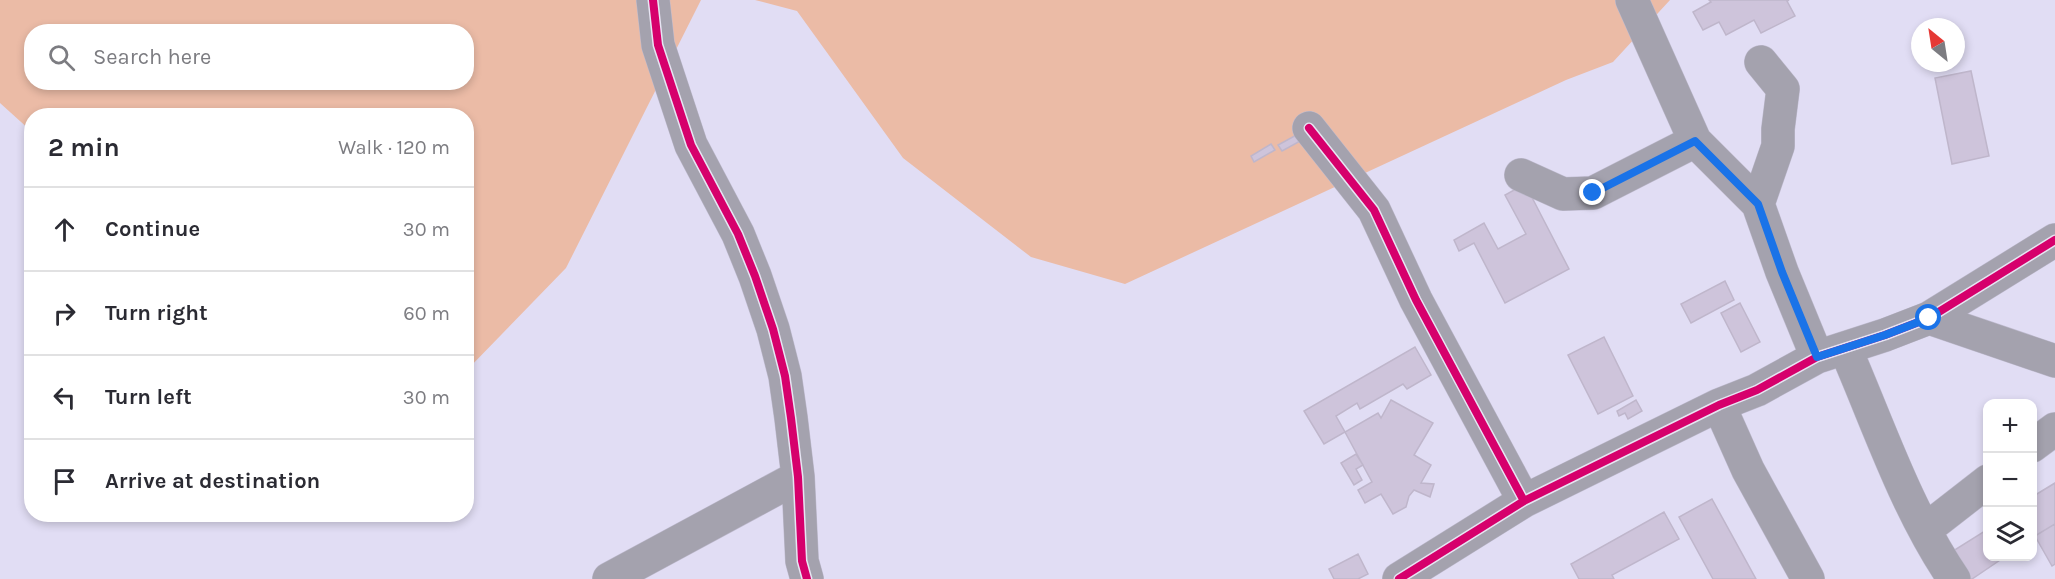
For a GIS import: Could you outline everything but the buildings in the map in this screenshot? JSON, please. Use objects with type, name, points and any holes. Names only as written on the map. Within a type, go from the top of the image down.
[{"type":"street","points":[[654,0],[658,45],[691,145],[738,234],[755,276],[772,329],[784,376],[798,477],[802,561],[807,579]]},
{"type":"street","points":[[1632,0],[1695,141],[1758,204],[1782,272],[1831,353],[1905,488],[1925,530],[1954,579]]},
{"type":"street","points":[[1758,204],[1778,146],[1783,89],[1761,62]]},
{"type":"street","points":[[1309,128],[1374,210],[1416,300],[1524,501]]},
{"type":"street","points":[[1521,175],[1563,195],[1593,193],[1695,141]]},
{"type":"street","points":[[1399,579],[1524,501],[1831,353],[1929,318],[2052,248]]},
{"type":"street","points":[[1929,318],[2055,361]]},
{"type":"street","points":[[1719,405],[1748,470],[1808,579]]},
{"type":"street","points":[[2037,442],[2055,429]]},
{"type":"street","points":[[609,579],[798,477]]},
{"type":"street","points":[[1925,530],[1983,485]]},
{"type":"shaded area","points":[[0,0],[701,0],[566,268],[474,363],[474,108],[24,108],[24,125],[0,103]]},
{"type":"shaded area","points":[[755,0],[1670,0],[1613,62],[1566,80],[1125,284],[1031,257],[903,158],[797,11]]},
{"type":"cycle path","points":[[653,0],[658,45],[691,145],[738,234],[773,329],[785,376],[791,418],[798,477],[802,561],[807,579]]},
{"type":"cycle path","points":[[1309,128],[1374,210],[1416,300],[1524,501]]},
{"type":"cycle path","points":[[1399,579],[1524,501],[1719,405],[1757,390],[1817,357],[1929,318],[2055,240]]},
{"type":"route","points":[[1593,193],[1695,141],[1758,204],[1782,272],[1817,357],[1929,318]]}]
